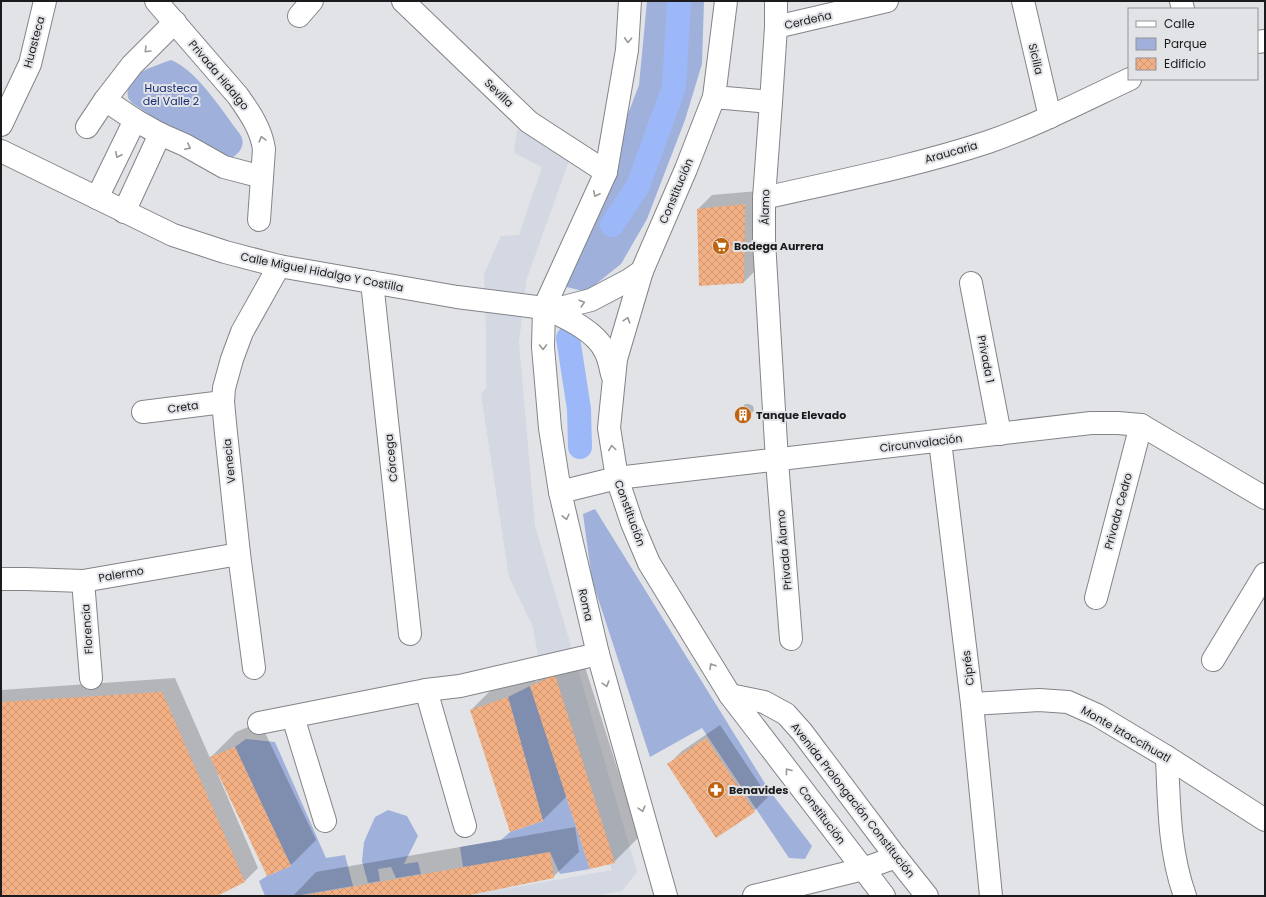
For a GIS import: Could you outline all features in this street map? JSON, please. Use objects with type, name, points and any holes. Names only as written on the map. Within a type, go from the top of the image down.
[{"type":"street","name":"Huasteca","points":[[1,125],[30,64],[45,1]]},
{"type":"street","name":"Privada Hidalgo","points":[[156,1],[238,96],[250,113],[262,138],[264,149],[259,220]]},
{"type":"street","name":"Sevilla","points":[[403,1],[529,122],[606,172]]},
{"type":"street","points":[[544,308],[606,172],[627,50],[630,1]]},
{"type":"street","name":"Constitución","points":[[726,1],[714,97],[686,169],[642,271],[616,359],[609,428],[616,478],[632,523],[649,563],[730,695],[884,896]]},
{"type":"street","name":"Álamo","points":[[776,1],[776,27],[764,198],[764,241],[777,460]]},
{"type":"street","name":"Cerdeña","points":[[776,27],[887,1]]},
{"type":"street","name":"Sicilia","points":[[1023,1],[1050,116]]},
{"type":"street","points":[[87,127],[105,100],[132,65],[175,22]]},
{"type":"street","name":"Araucaria","points":[[764,198],[939,157],[989,141],[1050,116],[1128,80]]},
{"type":"street","points":[[714,97],[771,102]]},
{"type":"street","points":[[105,100],[135,120],[160,134],[185,145],[224,167],[262,177]]},
{"type":"street","points":[[96,198],[135,120]]},
{"type":"street","points":[[124,212],[160,134]]},
{"type":"street","name":"Calle Miguel Hidalgo Y Costilla","points":[[1,151],[173,235],[225,252],[279,266],[457,297],[544,308]]},
{"type":"street","name":"Venecia","points":[[254,668],[239,554],[223,402],[224,388],[232,359],[242,332],[279,266]]},
{"type":"street","points":[[544,308],[560,308],[591,300],[642,271]]},
{"type":"street","name":"Córcega","points":[[372,282],[410,634]]},
{"type":"street","name":"Privada 1","points":[[971,283],[1000,434]]},
{"type":"street","points":[[544,308],[565,318],[597,339],[605,350],[613,380]]},
{"type":"street","name":"Roma","points":[[544,308],[543,347],[546,392],[560,492],[598,654],[666,896]]},
{"type":"street","name":"Creta","points":[[144,412],[223,402]]},
{"type":"street","name":"Circunvalación","points":[[560,492],[616,478],[1091,423],[1118,423],[1141,425],[1265,498]]},
{"type":"street","name":"Privada Cedro","points":[[1096,598],[1141,425]]},
{"type":"street","name":"Ciprés","points":[[940,441],[972,704],[991,896]]},
{"type":"street","name":"Privada Álamo","points":[[777,460],[791,639]]},
{"type":"street","name":"Palermo","points":[[1,579],[83,581],[239,554]]},
{"type":"street","points":[[1213,660],[1265,574]]},
{"type":"street","name":"Florencia","points":[[83,581],[91,678]]},
{"type":"street","points":[[259,723],[426,690],[460,686],[598,654]]},
{"type":"street","points":[[426,690],[465,826]]},
{"type":"street","name":"Avenida Prolongación Constitución","points":[[730,695],[764,702],[786,714],[802,732],[927,896]]},
{"type":"street","name":"Monte Iztaccíhuatl","points":[[972,704],[1039,700],[1068,702],[1097,715],[1167,757],[1265,820]]},
{"type":"street","points":[[292,717],[325,821]]},
{"type":"street","points":[[1167,757],[1169,807],[1174,854],[1185,896]]},
{"type":"street","points":[[754,896],[862,869],[896,857]]},
{"type":"shaded area","points":[[517,129],[571,155],[526,281],[519,343],[535,526],[637,872],[622,891],[593,896],[465,896],[612,870],[549,689],[541,674],[533,627],[509,577],[481,394],[486,388],[484,274],[501,236],[519,235],[542,167],[514,153]]},
{"type":"green space","points":[[647,1],[704,1],[702,64],[685,120],[647,219],[621,264],[586,292],[563,286],[639,85]]},
{"type":"green space","name":"Huasteca del Valle 2","points":[[171,60],[180,64],[204,87],[241,136],[243,142],[241,148],[229,160],[185,138],[132,103],[128,98],[130,82],[135,77],[141,72]]},
{"type":"green space","points":[[595,509],[769,790],[812,846],[805,859],[789,858],[702,728],[650,757],[592,580],[583,514]]},
{"type":"green space","points":[[530,686],[590,869],[560,874],[550,852],[463,867],[460,847],[501,840],[510,832],[543,821],[508,697]]},
{"type":"green space","points":[[246,739],[275,742],[326,858],[345,855],[353,886],[295,896],[265,896],[259,881],[291,866],[235,747]]},
{"type":"green space","points":[[388,810],[407,816],[418,836],[404,864],[418,862],[421,874],[396,878],[391,867],[378,869],[380,881],[368,883],[362,861],[364,842],[375,817]]},
{"type":"building","name":"Bodega Aurrera","points":[[745,204],[744,283],[699,286],[697,209]]},
{"type":"building","name":"Tanque Elevado","points":[[743,407],[750,412],[751,415],[746,422],[743,423],[736,418],[735,415],[740,408]]},
{"type":"building","points":[[555,675],[615,863],[590,869],[530,686]]},
{"type":"building","points":[[162,692],[245,882],[217,896],[1,896],[1,702]]},
{"type":"building","points":[[508,697],[543,821],[510,832],[470,710]]},
{"type":"building","points":[[706,738],[755,812],[716,838],[667,764]]},
{"type":"building","points":[[235,747],[291,866],[267,876],[210,757]]},
{"type":"building","points":[[550,852],[554,878],[465,896],[300,896]]},
{"type":"waterway","points":[[612,225],[638,186],[674,87],[679,1]]},
{"type":"waterway","points":[[568,338],[579,409],[580,447]]},
{"type":"place","name":"Bodega Aurrera","points":[[721,246]]},
{"type":"place","name":"Tanque Elevado","points":[[743,415]]},
{"type":"place","name":"Benavides","points":[[716,790]]}]
